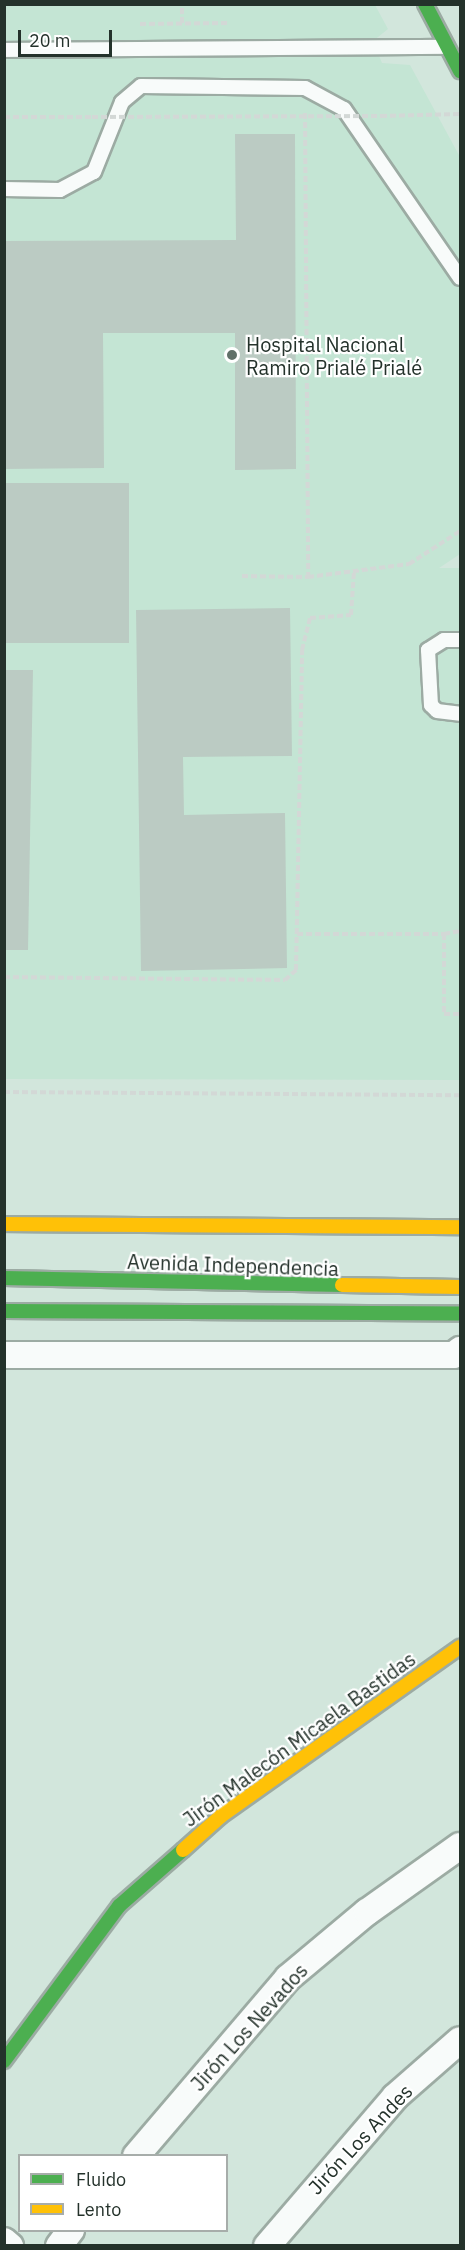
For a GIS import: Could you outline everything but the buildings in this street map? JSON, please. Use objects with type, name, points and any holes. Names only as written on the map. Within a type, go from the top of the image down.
[{"type":"main road","points":[[425,4],[455,45],[460,71]]},
{"type":"main road","name":"Avenida Independencia","points":[[4,1224],[460,1227]]},
{"type":"main road","name":"Avenida Independencia","points":[[4,1278],[460,1287]]},
{"type":"main road","points":[[4,1311],[460,1313]]},
{"type":"main road","name":"Jirón Malecón Micaela Bastidas","points":[[4,2061],[119,1906],[221,1816],[460,1647]]},
{"type":"street","points":[[4,1355],[454,1355],[460,1350]]},
{"type":"street","name":"Jirón Los Nevados","points":[[138,2154],[288,1978],[367,1912],[460,1846]]},
{"type":"street","name":"Jirón Los Andes","points":[[267,2246],[395,2097],[460,2040]]},
{"type":"street","points":[[59,2246],[70,2232]]},
{"type":"street","points":[[4,2241],[10,2246]]},
{"type":"lane","points":[[4,50],[455,45]]},
{"type":"lane","points":[[4,189],[60,190],[94,172],[122,102],[141,86],[305,88],[344,109],[460,278]]},
{"type":"lane","points":[[460,640],[444,640],[428,650],[431,705],[445,714],[460,714]]},
{"type":"path","points":[[182,4],[182,23]]},
{"type":"path","points":[[305,88],[308,577]]},
{"type":"path","points":[[4,117],[460,114]]},
{"type":"path","points":[[242,576],[308,577],[409,564],[460,531]]},
{"type":"path","points":[[4,977],[285,980],[297,970],[302,650],[310,618],[351,615],[354,571]]},
{"type":"path","points":[[297,934],[444,934],[460,931]]},
{"type":"path","points":[[444,934],[444,1014],[460,1014]]},
{"type":"path","points":[[4,1092],[460,1095]]},
{"type":"shaded area","name":"Hospital Nacional Ramiro Prialé Prialé","points":[[5,5],[375,5],[388,29],[373,41],[382,63],[410,65],[460,157],[460,554],[439,568],[460,568],[460,1080],[5,1079]]},
{"type":"traffic: fast","points":[[425,4],[460,71]]},
{"type":"traffic: fast","points":[[4,1278],[342,1285]]},
{"type":"traffic: fast","points":[[4,1311],[460,1313]]},
{"type":"traffic: fast","points":[[4,2061],[119,1906],[183,1850]]},
{"type":"traffic: slow","points":[[4,1224],[460,1227]]},
{"type":"traffic: slow","points":[[342,1285],[460,1287]]},
{"type":"traffic: slow","points":[[183,1850],[221,1816],[460,1647]]},
{"type":"place","name":"Hospital Nacional Ramiro Prialé Prialé","points":[[232,355]]}]
